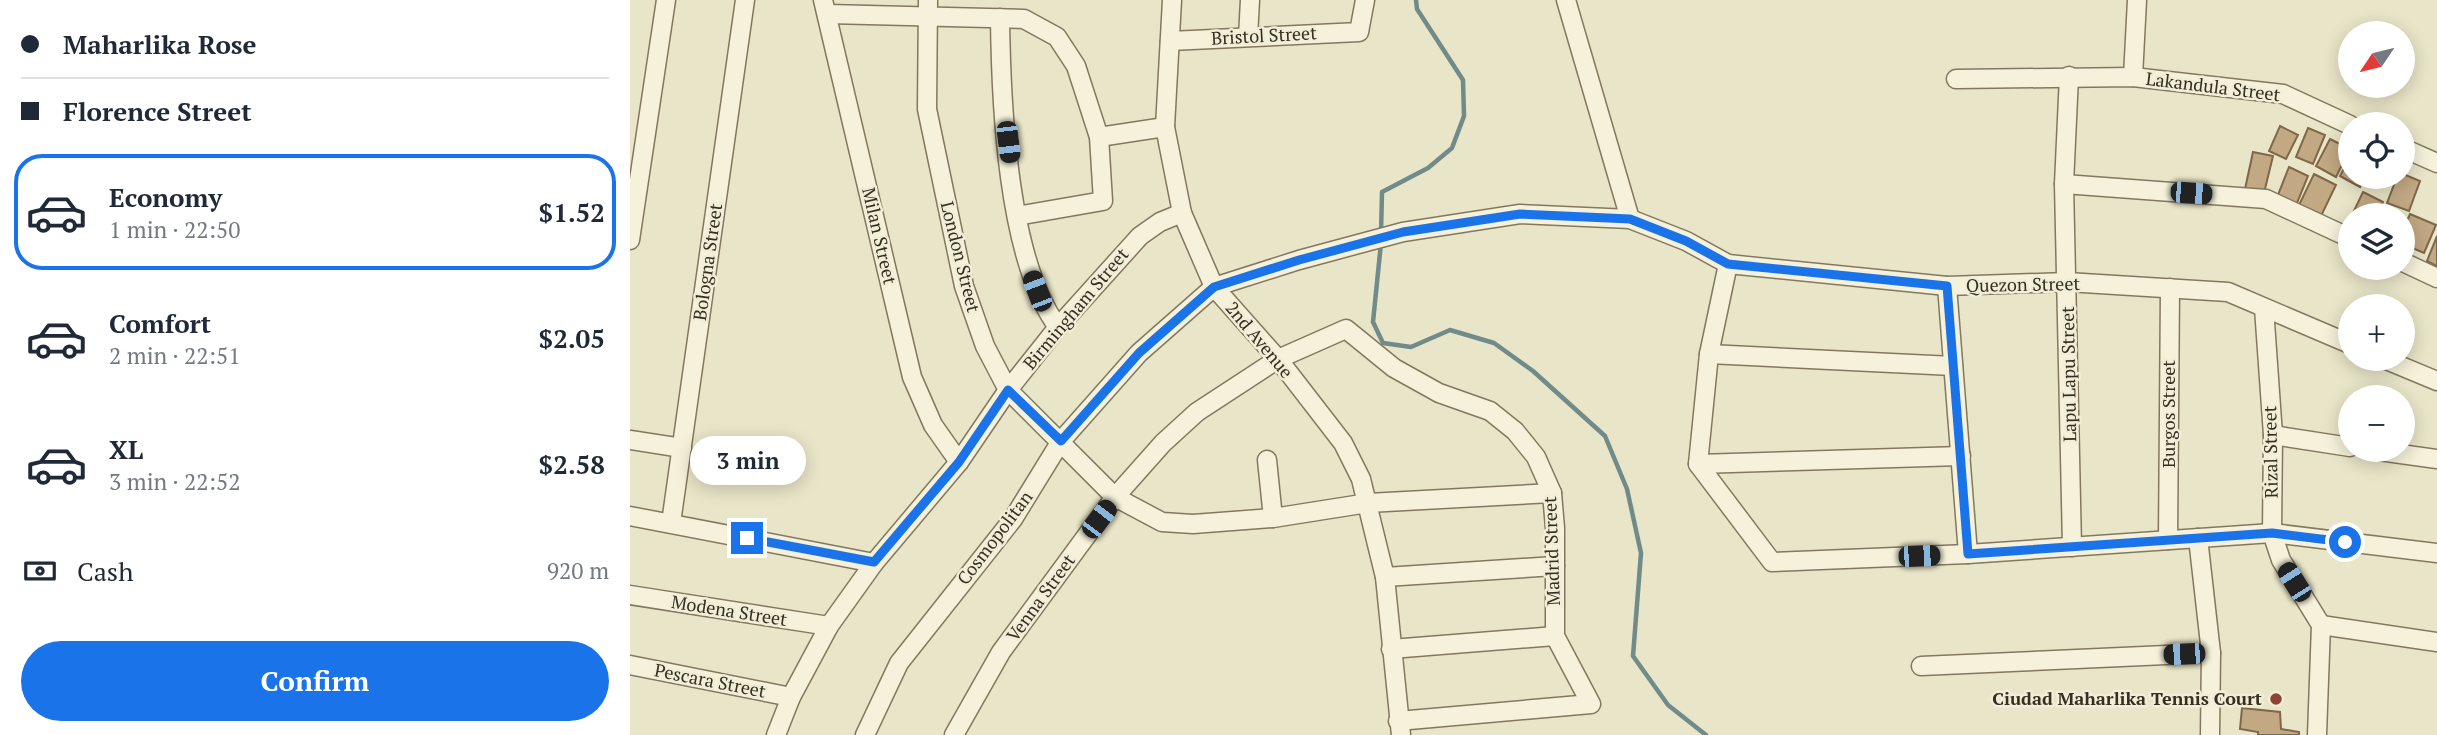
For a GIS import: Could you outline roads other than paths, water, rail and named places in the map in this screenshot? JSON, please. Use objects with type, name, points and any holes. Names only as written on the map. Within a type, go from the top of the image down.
[{"type":"street","points":[[630,240],[666,0]]},
{"type":"street","name":"Bologna Street","points":[[671,523],[745,0]]},
{"type":"street","name":"2nd Avenue","points":[[1172,0],[1165,127],[1182,213],[1214,287],[1278,359],[1343,443],[1361,479],[1385,577],[1399,728]]},
{"type":"street","points":[[1248,37],[1250,0]]},
{"type":"street","name":"Bristol Street","points":[[1170,41],[1359,32],[1365,0]]},
{"type":"street","points":[[1566,0],[1630,219]]},
{"type":"street","points":[[2133,77],[2137,0]]},
{"type":"street","points":[[826,7],[928,8],[1024,19],[1057,37],[1076,66],[1099,137],[1103,201],[1017,216]]},
{"type":"street","name":"Milan Street","points":[[826,7],[912,377],[933,425],[959,462]]},
{"type":"street","name":"London Street","points":[[928,8],[927,109],[964,286],[985,346],[1008,390],[1115,496],[1162,522],[1193,524],[1273,518],[1368,503],[1552,493]]},
{"type":"street","points":[[1000,18],[1001,92],[1017,216],[1031,274],[1044,309],[1058,327]]},
{"type":"street","name":"Lapu Lapu Street","points":[[2069,76],[2064,184],[2072,547]]},
{"type":"street","name":"Lakandula Street","points":[[1956,79],[2133,77],[2283,94],[2338,119]]},
{"type":"street","points":[[1099,137],[1165,127]]},
{"type":"street","points":[[2415,153],[2437,163]]},
{"type":"street","points":[[2064,184],[2266,199],[2338,232]]},
{"type":"street","name":"Birmingham Street","points":[[776,735],[791,697],[829,626],[874,562],[959,462],[1008,390],[1058,327],[1140,236],[1160,222],[1182,213]]},
{"type":"street","name":"Quezon Street","points":[[1362,243],[1403,232],[1520,214],[1630,219],[1686,241],[1728,264],[1947,286],[2067,282],[2228,292],[2338,339]]},
{"type":"street","name":"Cosmopolitan","points":[[865,735],[898,663],[1013,519],[1061,441],[1139,353],[1214,287],[1362,243]]},
{"type":"street","points":[[1728,264],[1709,354],[1698,464],[1773,562],[1968,554],[2272,533],[2437,553]]},
{"type":"street","points":[[2415,268],[2437,278]]},
{"type":"street","points":[[1947,286],[1968,554]]},
{"type":"street","name":"Burgos Street","points":[[2168,540],[2170,288]]},
{"type":"street","name":"Rizal Street","points":[[2264,308],[2273,435],[2272,533],[2281,560],[2321,625]]},
{"type":"street","name":"Venna Street","points":[[954,735],[1001,652],[1115,496],[1163,443],[1197,412],[1278,359],[1346,329]]},
{"type":"street","name":"Madrid Street","points":[[1346,329],[1394,368],[1439,393],[1490,411],[1515,430],[1536,457],[1552,493],[1555,636],[1591,704],[1399,728]]},
{"type":"street","points":[[1709,354],[1953,366]]},
{"type":"street","points":[[2413,371],[2437,381]]},
{"type":"street","points":[[2273,435],[2338,445]]},
{"type":"street","points":[[630,440],[682,448]]},
{"type":"street","points":[[1698,464],[1961,456]]},
{"type":"street","points":[[2415,456],[2437,459]]},
{"type":"street","points":[[1267,460],[1273,518]]},
{"type":"street","points":[[630,516],[874,562]]},
{"type":"street","points":[[2198,538],[2211,653],[2210,735],[2202,735]]},
{"type":"street","points":[[1385,577],[1555,566]]},
{"type":"street","name":"Modena Street","points":[[630,595],[829,626]]},
{"type":"street","points":[[2317,735],[2321,625],[2437,642]]},
{"type":"street","points":[[1391,649],[1555,636]]},
{"type":"street","points":[[1921,666],[2211,653]]},
{"type":"street","name":"Pescara Street","points":[[630,665],[791,697]]},
{"type":"waterway","points":[[1381,234],[1382,192],[1428,168],[1452,148],[1464,116],[1463,80],[1417,9],[1416,0]]},
{"type":"waterway","points":[[1381,243],[1373,322],[1383,343],[1411,347],[1450,330],[1494,343],[1533,371],[1605,436],[1627,489],[1641,553],[1633,656],[1668,705],[1706,735]]},
{"type":"place","name":"Ciudad Maharlika Tennis Court","points":[[2276,699]]}]
